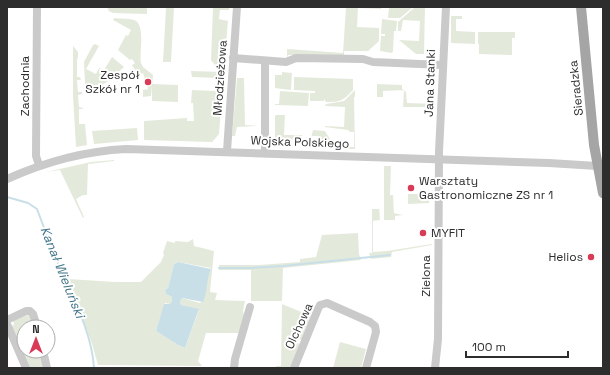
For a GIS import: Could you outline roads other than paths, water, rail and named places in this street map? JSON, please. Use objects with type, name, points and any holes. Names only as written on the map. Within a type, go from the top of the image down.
[{"type":"main road","name":"Sieradzka","points":[[581,7],[603,193]]},
{"type":"street","name":"Zachodnia","points":[[37,7],[36,156],[39,166]]},
{"type":"street","name":"Młodzieżowa","points":[[227,151],[237,7]]},
{"type":"street","name":"Jana Stanki","points":[[439,159],[446,7]]},
{"type":"street","points":[[233,58],[286,62],[296,58],[363,59],[373,62],[443,65]]},
{"type":"street","points":[[265,61],[265,153]]},
{"type":"street","name":"Wojska Polskiego","points":[[7,179],[39,166],[83,154],[116,149],[144,148],[439,159],[600,167]]},
{"type":"street","name":"Zielona","points":[[435,368],[438,346],[439,159]]},
{"type":"street","name":"Olchowa","points":[[294,368],[320,305],[323,303],[330,304],[370,322],[375,326],[376,329],[366,368]]},
{"type":"street","points":[[234,368],[235,359],[250,307]]},
{"type":"street","points":[[7,320],[26,311],[30,311],[34,314],[35,319]]},
{"type":"street","points":[[7,324],[26,368]]},
{"type":"water","points":[[178,262],[211,269],[203,302],[182,298],[180,302],[181,305],[199,309],[185,348],[156,331],[164,304],[170,304],[172,301],[172,297],[166,294],[165,290],[168,288],[174,264]]},
{"type":"waterway","name":"Kanał Wieluński","points":[[7,197],[28,203],[37,209],[56,259],[83,320],[93,356],[94,368]]},
{"type":"waterway","points":[[219,268],[283,266],[390,255]]},
{"type":"place","name":"Zespół Szkół nr 1","points":[[148,82]]},
{"type":"place","name":"Warsztaty Gastronomiczne ZS nr 1","points":[[411,188]]},
{"type":"place","name":"MYFIT","points":[[423,233]]},
{"type":"place","name":"Helios","points":[[591,257]]}]
